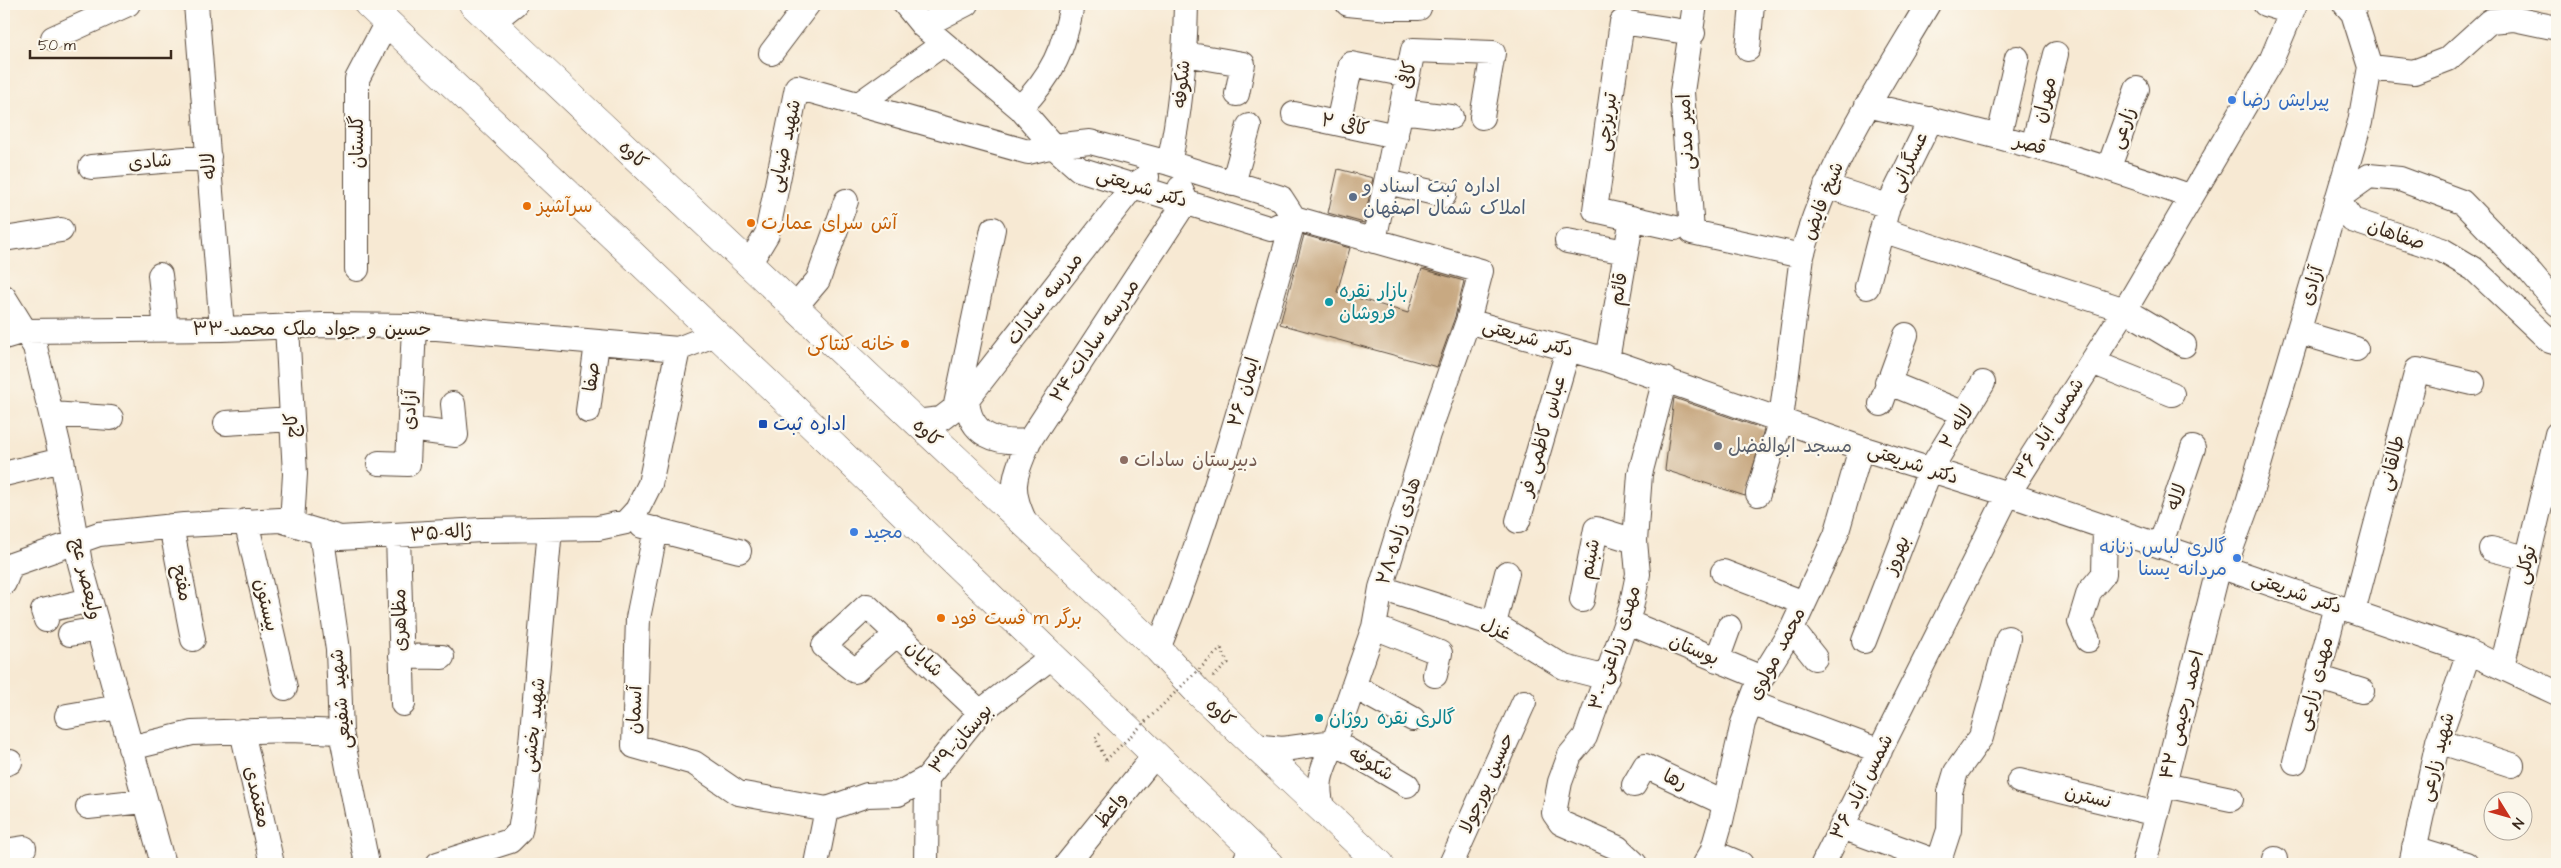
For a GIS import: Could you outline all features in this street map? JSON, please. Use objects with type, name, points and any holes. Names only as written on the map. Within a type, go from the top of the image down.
[{"type":"main road","name":"کاوه","points":[[472,4],[1158,649],[1198,692],[1380,864]]},
{"type":"main road","points":[[378,13],[1156,755],[1255,859]]},
{"type":"street","points":[[53,38],[128,4]]},
{"type":"street","name":"لاله","points":[[196,4],[222,329]]},
{"type":"street","points":[[492,22],[515,4]]},
{"type":"street","points":[[771,53],[808,4]]},
{"type":"street","name":"دکتر شریعتی","points":[[905,4],[923,26],[942,44],[1020,108],[1053,146],[1079,170],[1186,201],[1271,230],[1294,218]]},
{"type":"street","points":[[923,26],[966,4]]},
{"type":"street","points":[[1020,108],[1054,67],[1067,36],[1072,4]]},
{"type":"street","name":"شکوفه","points":[[1170,163],[1178,125],[1185,54],[1186,4]]},
{"type":"street","points":[[1348,4],[1389,8],[1419,8],[1420,4]]},
{"type":"street","name":"امیر مدنی","points":[[1684,230],[1682,92],[1696,4]]},
{"type":"street","points":[[1748,50],[1752,4]]},
{"type":"street","name":"شیخ فایض","points":[[1758,494],[1781,419],[1802,256],[1826,186],[1867,105],[1928,4]]},
{"type":"street","points":[[2265,4],[2293,8]]},
{"type":"street","name":"آزادی","points":[[2222,567],[2247,506],[2360,122],[2370,67],[2353,13],[2345,4]]},
{"type":"street","name":"شمس آباد ۳۶","points":[[1827,863],[1842,828],[2008,494],[2125,310],[2189,196],[2271,62],[2293,8]]},
{"type":"street","name":"گلستان","points":[[357,269],[357,79],[378,13]]},
{"type":"street","points":[[2370,67],[2414,72],[2448,59],[2490,21],[2514,18],[2557,28]]},
{"type":"street","name":"تبریزچی","points":[[1692,33],[1622,22],[1595,210],[1802,256]]},
{"type":"street","points":[[859,104],[942,44]]},
{"type":"street","name":"کافی","points":[[1374,241],[1412,50],[1493,53],[1482,117]]},
{"type":"street","points":[[1185,54],[1243,64],[1237,94]]},
{"type":"street","name":"مهران","points":[[2033,146],[2056,54]]},
{"type":"street","points":[[1999,136],[2017,58]]},
{"type":"street","points":[[1338,124],[1351,64],[1408,75]]},
{"type":"street","name":"شهید ضیایی","points":[[750,264],[767,234],[797,87],[1028,152],[1053,146]]},
{"type":"street","name":"زارعی","points":[[2109,167],[2137,89]]},
{"type":"street","name":"قصر","points":[[1867,105],[1999,136],[2109,167],[2189,196]]},
{"type":"street","points":[[1401,111],[1451,117]]},
{"type":"street","name":"کافی ۲","points":[[1294,114],[1396,136]]},
{"type":"street","name":"عسگرانی","points":[[1867,287],[1888,206],[1931,119]]},
{"type":"street","points":[[1233,184],[1249,126]]},
{"type":"street","name":"دکتر شریعتی","points":[[1053,146],[1090,142],[1170,163],[1281,198],[1294,218],[1481,271],[1468,322],[1607,360],[1862,448],[2008,494],[2468,652],[2557,692]]},
{"type":"street","name":"شادی","points":[[91,167],[209,157]]},
{"type":"street","points":[[1170,163],[1186,201]]},
{"type":"street","name":"مدرسه سادات","points":[[915,422],[941,419],[961,404],[1134,185],[1170,163]]},
{"type":"street","points":[[2337,199],[2369,176],[2400,178],[2462,202],[2531,273],[2557,304]]},
{"type":"street","points":[[1387,182],[1444,195]]},
{"type":"street","name":"عسگرانی","points":[[1826,186],[1888,206]]},
{"type":"street","name":"صفاهان","points":[[2337,199],[2352,220],[2442,250],[2474,269],[2550,341],[2557,343]]},
{"type":"street","points":[[795,307],[818,280],[846,201]]},
{"type":"street","name":"۲۴-مدرسه سادات","points":[[1026,524],[1016,503],[1013,486],[1029,442],[1186,201]]},
{"type":"street","name":"۲۶ ایمان","points":[[1158,649],[1229,447],[1294,218]]},
{"type":"street","name":"قائم","points":[[1607,360],[1632,218]]},
{"type":"street","points":[[993,229],[961,404],[977,427],[995,440],[1007,443],[1029,442]]},
{"type":"street","points":[[4,239],[61,230]]},
{"type":"street","points":[[1882,230],[2125,310],[2184,346]]},
{"type":"street","points":[[1567,241],[1626,252]]},
{"type":"street","points":[[160,275],[166,329]]},
{"type":"street","name":"ولیعصر عج","points":[[4,297],[14,334],[35,347],[62,460],[77,543],[90,600],[118,707],[163,864]]},
{"type":"street","name":"۲۸-هادی زاده","points":[[1323,810],[1318,794],[1319,778],[1355,687],[1374,627],[1381,588],[1428,434],[1468,322]]},
{"type":"street","name":"۳۳-حسین و جواد ملک محمد","points":[[14,334],[287,326],[414,326],[678,349],[716,334]]},
{"type":"street","name":"کاج","points":[[287,326],[295,474],[292,523]]},
{"type":"street","name":"آزادی","points":[[379,464],[408,464],[414,326]]},
{"type":"street","points":[[2298,332],[2356,349]]},
{"type":"street","points":[[1906,335],[1884,393],[1965,414]]},
{"type":"street","name":"صفا","points":[[588,411],[597,343]]},
{"type":"street","points":[[626,522],[638,510],[650,484],[678,349]]},
{"type":"street","name":"عباس کاظمی فر","points":[[1518,521],[1568,350]]},
{"type":"street","points":[[2092,362],[2172,394]]},
{"type":"street","name":"طالقانی","points":[[2345,609],[2417,370],[2472,383]]},
{"type":"street","name":"۳۰-مهدی زراعتی","points":[[1635,864],[1618,848],[1561,823],[1554,813],[1560,782],[1570,754],[1585,737],[1627,622],[1638,574],[1635,542],[1640,474],[1665,379]]},
{"type":"street","name":"لاله ۲","points":[[1930,470],[1983,383]]},
{"type":"street","points":[[410,429],[456,435],[453,404]]},
{"type":"street","points":[[51,414],[111,418]]},
{"type":"street","points":[[226,423],[292,419]]},
{"type":"street","name":"توکلی","points":[[2502,667],[2527,558],[2548,517],[2557,434]]},
{"type":"street","name":"محمد مولوی","points":[[1708,858],[1724,804],[1743,723],[1750,703],[1762,678],[1792,629],[1836,535],[1862,448]]},
{"type":"street","name":"لاله","points":[[2160,546],[2193,448]]},
{"type":"street","points":[[4,474],[62,460]]},
{"type":"street","name":"بهروز","points":[[1864,641],[1930,470]]},
{"type":"street","name":"۳۵-ژاله","points":[[77,543],[99,534],[171,526],[280,520],[340,538],[482,530],[598,528],[626,522]]},
{"type":"street","name":"بیستون","points":[[246,522],[285,688]]},
{"type":"street","points":[[626,522],[740,551]]},
{"type":"street","name":"مفتح","points":[[171,526],[193,639]]},
{"type":"street","points":[[2088,640],[2080,622],[2089,592],[2104,574],[2105,527]]},
{"type":"street","name":"شهید بخشی","points":[[445,863],[510,841],[520,831],[529,769],[550,529]]},
{"type":"street","name":"آسمان","points":[[656,529],[638,618],[634,746],[694,763],[738,793],[827,809]]},
{"type":"street","name":"شبنم","points":[[1582,600],[1596,529],[1635,542]]},
{"type":"street","name":"شهید شفیعی","points":[[322,532],[338,650],[341,732],[367,864]]},
{"type":"street","name":"مظاهری","points":[[398,536],[403,704]]},
{"type":"street","points":[[4,583],[11,565],[77,543]]},
{"type":"street","points":[[2491,549],[2527,558]]},
{"type":"street","name":"۴۲ احمد رحیمی","points":[[2144,864],[2222,567]]},
{"type":"street","points":[[1723,572],[1804,603]]},
{"type":"street","points":[[1494,624],[1506,573]]},
{"type":"street","name":"غزل","points":[[1381,588],[1494,624],[1564,667],[1607,678]]},
{"type":"street","points":[[46,620],[43,611],[90,600]]},
{"type":"street","name":"شایان","points":[[897,634],[855,671],[824,646],[867,606],[897,634],[980,712]]},
{"type":"street","name":"مهدی زارعی","points":[[2294,762],[2317,677],[2345,609]]},
{"type":"street","name":"بوستان","points":[[1627,622],[1762,678]]},
{"type":"street","points":[[1374,627],[1440,653],[1435,675]]},
{"type":"street","points":[[1717,660],[1729,627]]},
{"type":"street","points":[[70,634],[98,629]]},
{"type":"street","points":[[1792,629],[1815,658]]},
{"type":"street","points":[[1842,828],[1939,864],[1949,830],[1950,792],[1956,772],[1981,737],[2008,638]]},
{"type":"street","name":"شهید زارعی","points":[[2413,856],[2438,740],[2468,652]]},
{"type":"street","points":[[401,656],[442,657]]},
{"type":"street","name":"۳۹-بوستان","points":[[827,809],[868,795],[898,794],[927,778],[980,712],[1053,656]]},
{"type":"street","points":[[2317,677],[2362,692]]},
{"type":"street","points":[[1355,687],[1413,719]]},
{"type":"street","name":"حسین پورجولا","points":[[1450,864],[1524,702]]},
{"type":"street","points":[[1750,703],[1880,751]]},
{"type":"street","points":[[67,716],[118,707]]},
{"type":"street","points":[[130,748],[192,733],[242,731],[341,732]]},
{"type":"street","name":"معتمدی","points":[[242,731],[272,864]]},
{"type":"street","points":[[2438,740],[2512,765]]},
{"type":"street","points":[[1255,746],[1283,749],[1334,742]]},
{"type":"street","name":"شکوفه","points":[[1334,742],[1407,785]]},
{"type":"street","name":"واعظ","points":[[1066,864],[1156,755]]},
{"type":"street","name":"رها","points":[[1634,785],[1645,766],[1724,804]]},
{"type":"street","points":[[926,864],[927,778]]},
{"type":"street","name":"نسترن","points":[[2019,781],[2157,814]]},
{"type":"street","points":[[2164,785],[2231,799]]},
{"type":"street","points":[[88,807],[144,801]]},
{"type":"street","points":[[816,864],[827,809]]},
{"type":"street","points":[[2413,856],[2466,864]]},
{"type":"street","points":[[1708,858],[1741,864]]},
{"type":"path","points":[[1095,738],[1106,760],[1221,648],[1228,663]]},
{"type":"building","name":"اداره ثبت اسناد و املاک شمال اصفهان","points":[[1338,169],[1373,178],[1364,223],[1328,213]]},
{"type":"building","name":"بازار نقره فروشان","points":[[1304,235],[1350,248],[1337,292],[1408,313],[1422,269],[1464,281],[1455,317],[1437,367],[1280,324]]},
{"type":"building","name":"مسجد ابوالفضل","points":[[1674,398],[1764,429],[1745,496],[1665,470]]},
{"type":"place","name":"پیرایش رضا","points":[[2232,100]]},
{"type":"place","name":"اداره ثبت اسناد و املاک شمال اصفهان","points":[[1353,197]]},
{"type":"place","name":"سرآشپز","points":[[527,206]]},
{"type":"place","name":"آش سرای عمارت","points":[[751,223]]},
{"type":"place","name":"بازار نقره فروشان","points":[[1329,302]]},
{"type":"place","name":"خانه کنتاکی","points":[[905,344]]},
{"type":"place","name":"اداره ثبت","points":[[763,424]]},
{"type":"place","name":"مسجد ابوالفضل","points":[[1718,446]]},
{"type":"place","name":"دبیرستان سادات","points":[[1124,460]]},
{"type":"place","name":"مجید","points":[[854,532]]},
{"type":"place","name":"گالری لباس زنانه مردانه یسنا","points":[[2237,558]]},
{"type":"place","name":"فست فود m برگر","points":[[941,618]]},
{"type":"place","name":"گالری نقره روژان","points":[[1319,718]]}]
